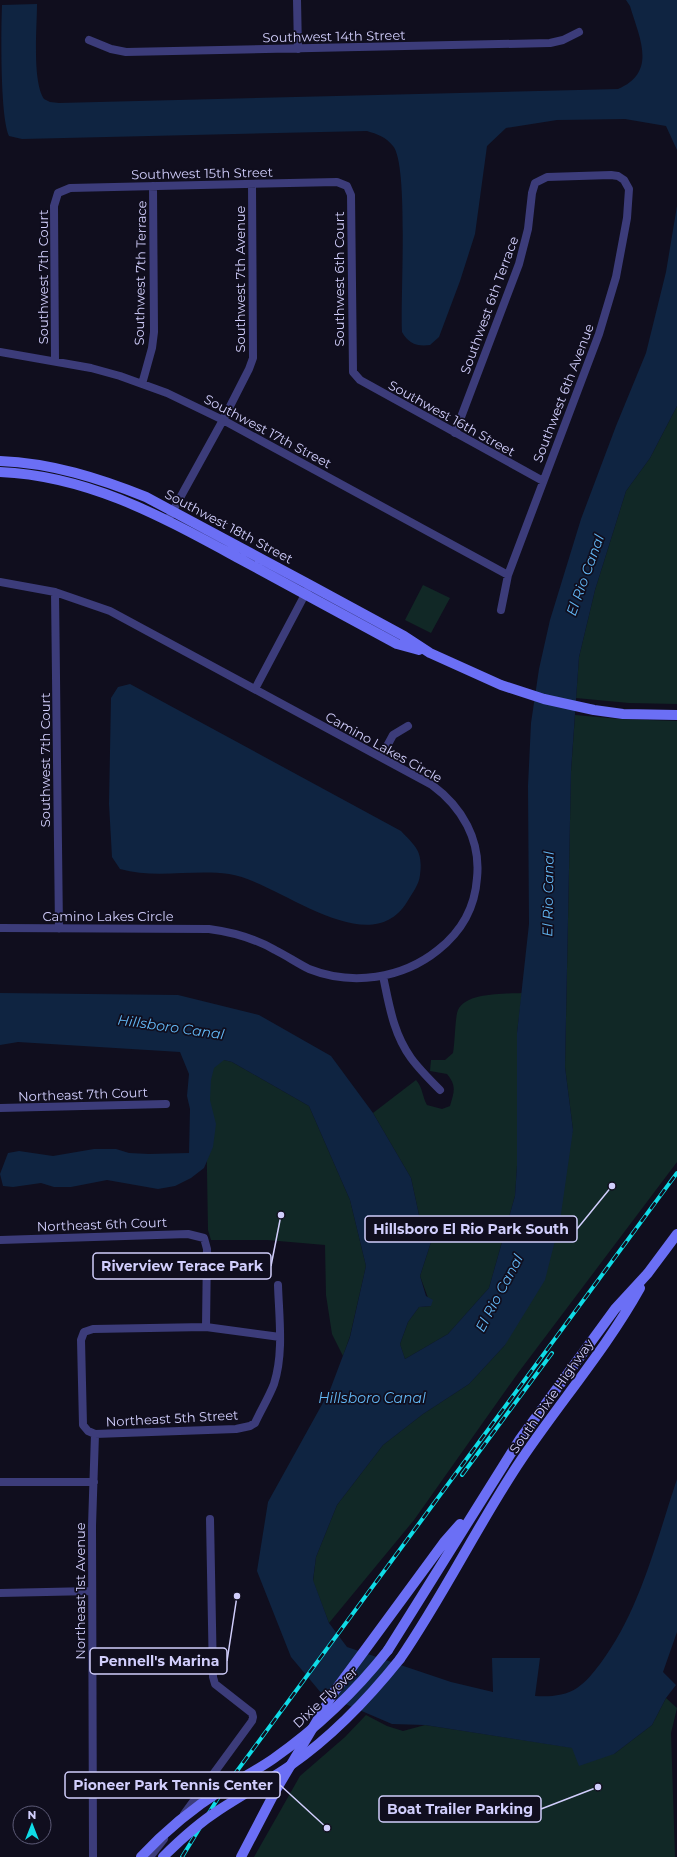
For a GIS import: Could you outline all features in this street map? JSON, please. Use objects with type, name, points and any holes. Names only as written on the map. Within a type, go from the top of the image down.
[{"type":"main road","name":"Southwest 18th Street","points":[[0,461],[39,465],[99,479],[146,497],[173,510],[404,636],[430,653]]},
{"type":"main road","name":"Southwest 18th Street","points":[[0,472],[38,476],[95,489],[141,507],[168,520],[397,644],[430,653],[523,693],[569,706],[594,710],[623,714],[677,715]]},
{"type":"main road","name":"South Dixie Highway","points":[[475,1508],[504,1462],[540,1410],[615,1309],[648,1273],[677,1234]]},
{"type":"main road","name":"South Dixie Highway","points":[[475,1535],[521,1460],[624,1316],[648,1273]]},
{"type":"main road","points":[[163,1857],[196,1827],[218,1810],[292,1765],[357,1710],[400,1659],[417,1634],[475,1535],[473,1528],[475,1508]]},
{"type":"main road","points":[[241,1857],[276,1790],[325,1705],[445,1541],[475,1508]]},
{"type":"main road","name":"Dixie Flyover","points":[[141,1857],[166,1832],[198,1805],[271,1760],[315,1727],[356,1688],[388,1650],[416,1607],[475,1508]]},
{"type":"street","points":[[298,0],[298,49]]},
{"type":"street","name":"Southwest 14th Street","points":[[89,40],[111,49],[126,52],[550,43],[563,40],[579,32]]},
{"type":"street","name":"Southwest 6th Avenue","points":[[500,610],[508,574],[598,334],[616,277],[627,218],[629,189],[624,180],[618,176],[547,176],[535,183]]},
{"type":"street","name":"Southwest 15th Street","points":[[58,193],[70,188],[337,182],[347,186]]},
{"type":"street","name":"Southwest 6th Terrace","points":[[455,433],[521,257],[528,229],[532,193],[535,183]]},
{"type":"street","name":"Southwest 7th Avenue","points":[[168,520],[223,420],[253,358],[252,184]]},
{"type":"street","name":"Southwest 7th Terrace","points":[[142,384],[152,348],[154,332],[153,186]]},
{"type":"street","name":"Southwest 6th Court","points":[[347,186],[351,195],[353,372]]},
{"type":"street","name":"Southwest 7th Court","points":[[55,361],[54,206],[58,193]]},
{"type":"street","name":"Southwest 17th Street","points":[[0,352],[91,368],[142,384],[195,405],[508,574]]},
{"type":"street","name":"Southwest 16th Street","points":[[353,372],[360,380],[543,481]]},
{"type":"street","name":"Camino Lakes Circle","points":[[0,582],[55,592],[84,600],[127,619],[432,785],[453,804],[466,822],[473,837],[477,854],[478,871],[477,887],[471,908],[461,926],[450,939],[432,955],[419,963],[383,976],[355,978],[325,974],[296,962],[260,942],[226,931],[209,929],[0,928]]},
{"type":"street","points":[[255,689],[310,585]]},
{"type":"street","name":"Southwest 7th Court","points":[[55,592],[58,929]]},
{"type":"street","points":[[381,757],[393,735],[408,726]]},
{"type":"street","points":[[383,976],[392,1018],[403,1046],[420,1070],[440,1090]]},
{"type":"street","name":"Northeast 7th Court","points":[[0,1108],[166,1104]]},
{"type":"street","name":"Northeast 6th Court","points":[[0,1240],[188,1234],[204,1238],[207,1249],[206,1327]]},
{"type":"street","points":[[95,1434],[88,1431],[83,1425],[81,1340],[84,1332],[93,1329],[206,1327],[280,1337],[278,1285]]},
{"type":"street","name":"Northeast 5th Street","points":[[95,1434],[236,1428],[250,1426],[254,1423],[274,1385],[278,1366],[280,1337]]},
{"type":"street","name":"Northeast 1st Avenue","points":[[93,1857],[92,1526],[95,1434]]},
{"type":"street","points":[[0,1482],[94,1482]]},
{"type":"street","points":[[150,1857],[200,1793],[254,1717],[252,1713],[215,1684],[213,1677],[210,1519]]},
{"type":"street","points":[[0,1593],[92,1591]]},
{"type":"green space","points":[[677,406],[677,704],[629,703],[576,698],[579,657],[595,590],[626,491],[650,458]]},
{"type":"green space","points":[[423,585],[450,598],[431,633],[405,620]]},
{"type":"green space","points":[[575,715],[620,719],[677,721],[677,1162],[518,1373],[414,1520],[329,1623],[313,1581],[316,1557],[337,1505],[383,1445],[423,1414],[469,1384],[505,1345],[573,1130],[565,1067],[571,771]]},
{"type":"green space","points":[[522,993],[517,1033],[517,1166],[515,1196],[489,1288],[448,1334],[405,1359],[400,1344],[408,1322],[419,1307],[431,1306],[420,1276],[431,1242],[429,1231],[419,1215],[411,1178],[373,1113],[416,1080],[420,1086],[427,1105],[442,1109],[450,1106],[454,1089],[450,1078],[447,1074],[430,1071],[431,1060],[445,1060],[453,1053],[458,1010],[462,1004],[477,997],[496,994]]},
{"type":"green space","points":[[205,1055],[232,1062],[309,1106],[350,1200],[366,1266],[350,1336],[343,1356],[332,1334],[326,1295],[325,1245],[267,1240],[211,1240],[208,1230]]},
{"type":"green space","points":[[666,1698],[677,1708],[671,1733],[675,1857],[254,1857],[300,1776],[345,1737],[366,1715],[387,1726],[403,1731],[425,1725],[614,1754],[652,1725]]},
{"type":"water","points":[[626,0],[677,0],[677,150],[666,126],[625,119],[557,120],[506,128],[487,146],[475,234],[460,281],[439,337],[430,345],[417,345],[407,339],[402,332],[403,234],[401,178],[398,158],[393,146],[381,136],[367,131],[22,139],[9,136],[6,126],[2,73],[2,5],[37,4],[36,39],[40,91],[44,99],[50,102],[59,103],[618,89],[630,82],[638,73],[642,63],[641,41],[630,6]]},
{"type":"water","points":[[677,206],[677,406],[650,458],[626,491],[595,590],[579,657],[571,771],[565,1067],[573,1130],[560,1221],[545,1280],[505,1345],[469,1384],[423,1414],[383,1445],[337,1505],[316,1557],[313,1580],[329,1623],[347,1647],[451,1682],[493,1692],[492,1658],[540,1658],[535,1696],[562,1694],[577,1688],[589,1677],[600,1664],[626,1622],[646,1575],[677,1479],[677,1632],[663,1672],[676,1685],[666,1698],[652,1725],[614,1754],[579,1766],[572,1748],[425,1725],[392,1724],[322,1694],[291,1657],[257,1571],[268,1502],[330,1390],[350,1337],[366,1266],[350,1200],[309,1106],[232,1062],[224,1060],[214,1068],[211,1080],[210,1100],[216,1124],[213,1147],[204,1168],[191,1178],[175,1186],[158,1189],[107,1180],[71,1187],[54,1187],[41,1183],[13,1187],[3,1186],[0,1174],[8,1153],[19,1151],[53,1156],[94,1149],[116,1149],[129,1153],[149,1154],[189,1153],[190,1109],[187,1096],[189,1074],[180,1052],[18,1042],[0,1045],[0,993],[178,995],[259,1015],[331,1056],[373,1113],[411,1178],[419,1215],[429,1231],[431,1242],[420,1276],[426,1296],[433,1300],[431,1306],[419,1307],[408,1322],[400,1344],[405,1359],[448,1334],[489,1288],[515,1196],[517,1166],[517,1033],[529,924],[528,786],[531,723],[539,669],[550,620],[581,519],[616,426],[646,353],[666,272]]},
{"type":"water","points":[[130,684],[401,831],[417,850],[421,867],[418,882],[407,902],[390,919],[370,925],[346,922],[321,914],[249,879],[229,874],[160,874],[133,872],[120,869],[112,857],[109,804],[111,698],[118,687]]},
{"type":"railway","points":[[182,1857],[223,1790],[677,1173]]},
{"type":"railway","points":[[462,1475],[552,1353]]},
{"type":"place","name":"Hillsboro El Rio Park South","points":[[612,1186]]},
{"type":"place","name":"Riverview Terace Park","points":[[281,1215]]},
{"type":"place","name":"Pennell's Marina","points":[[237,1596]]},
{"type":"place","name":"Boat Trailer Parking","points":[[598,1787]]},
{"type":"place","name":"Pioneer Park Tennis Center","points":[[327,1828]]},
{"type":"water label","name":"El Rio Canal","points":[[585,575]]},
{"type":"water label","name":"El Rio Canal","points":[[548,894]]},
{"type":"water label","name":"Hillsboro Canal","points":[[171,1027]]},
{"type":"water label","name":"El Rio Canal","points":[[499,1293]]},
{"type":"water label","name":"Hillsboro Canal","points":[[372,1398]]}]
